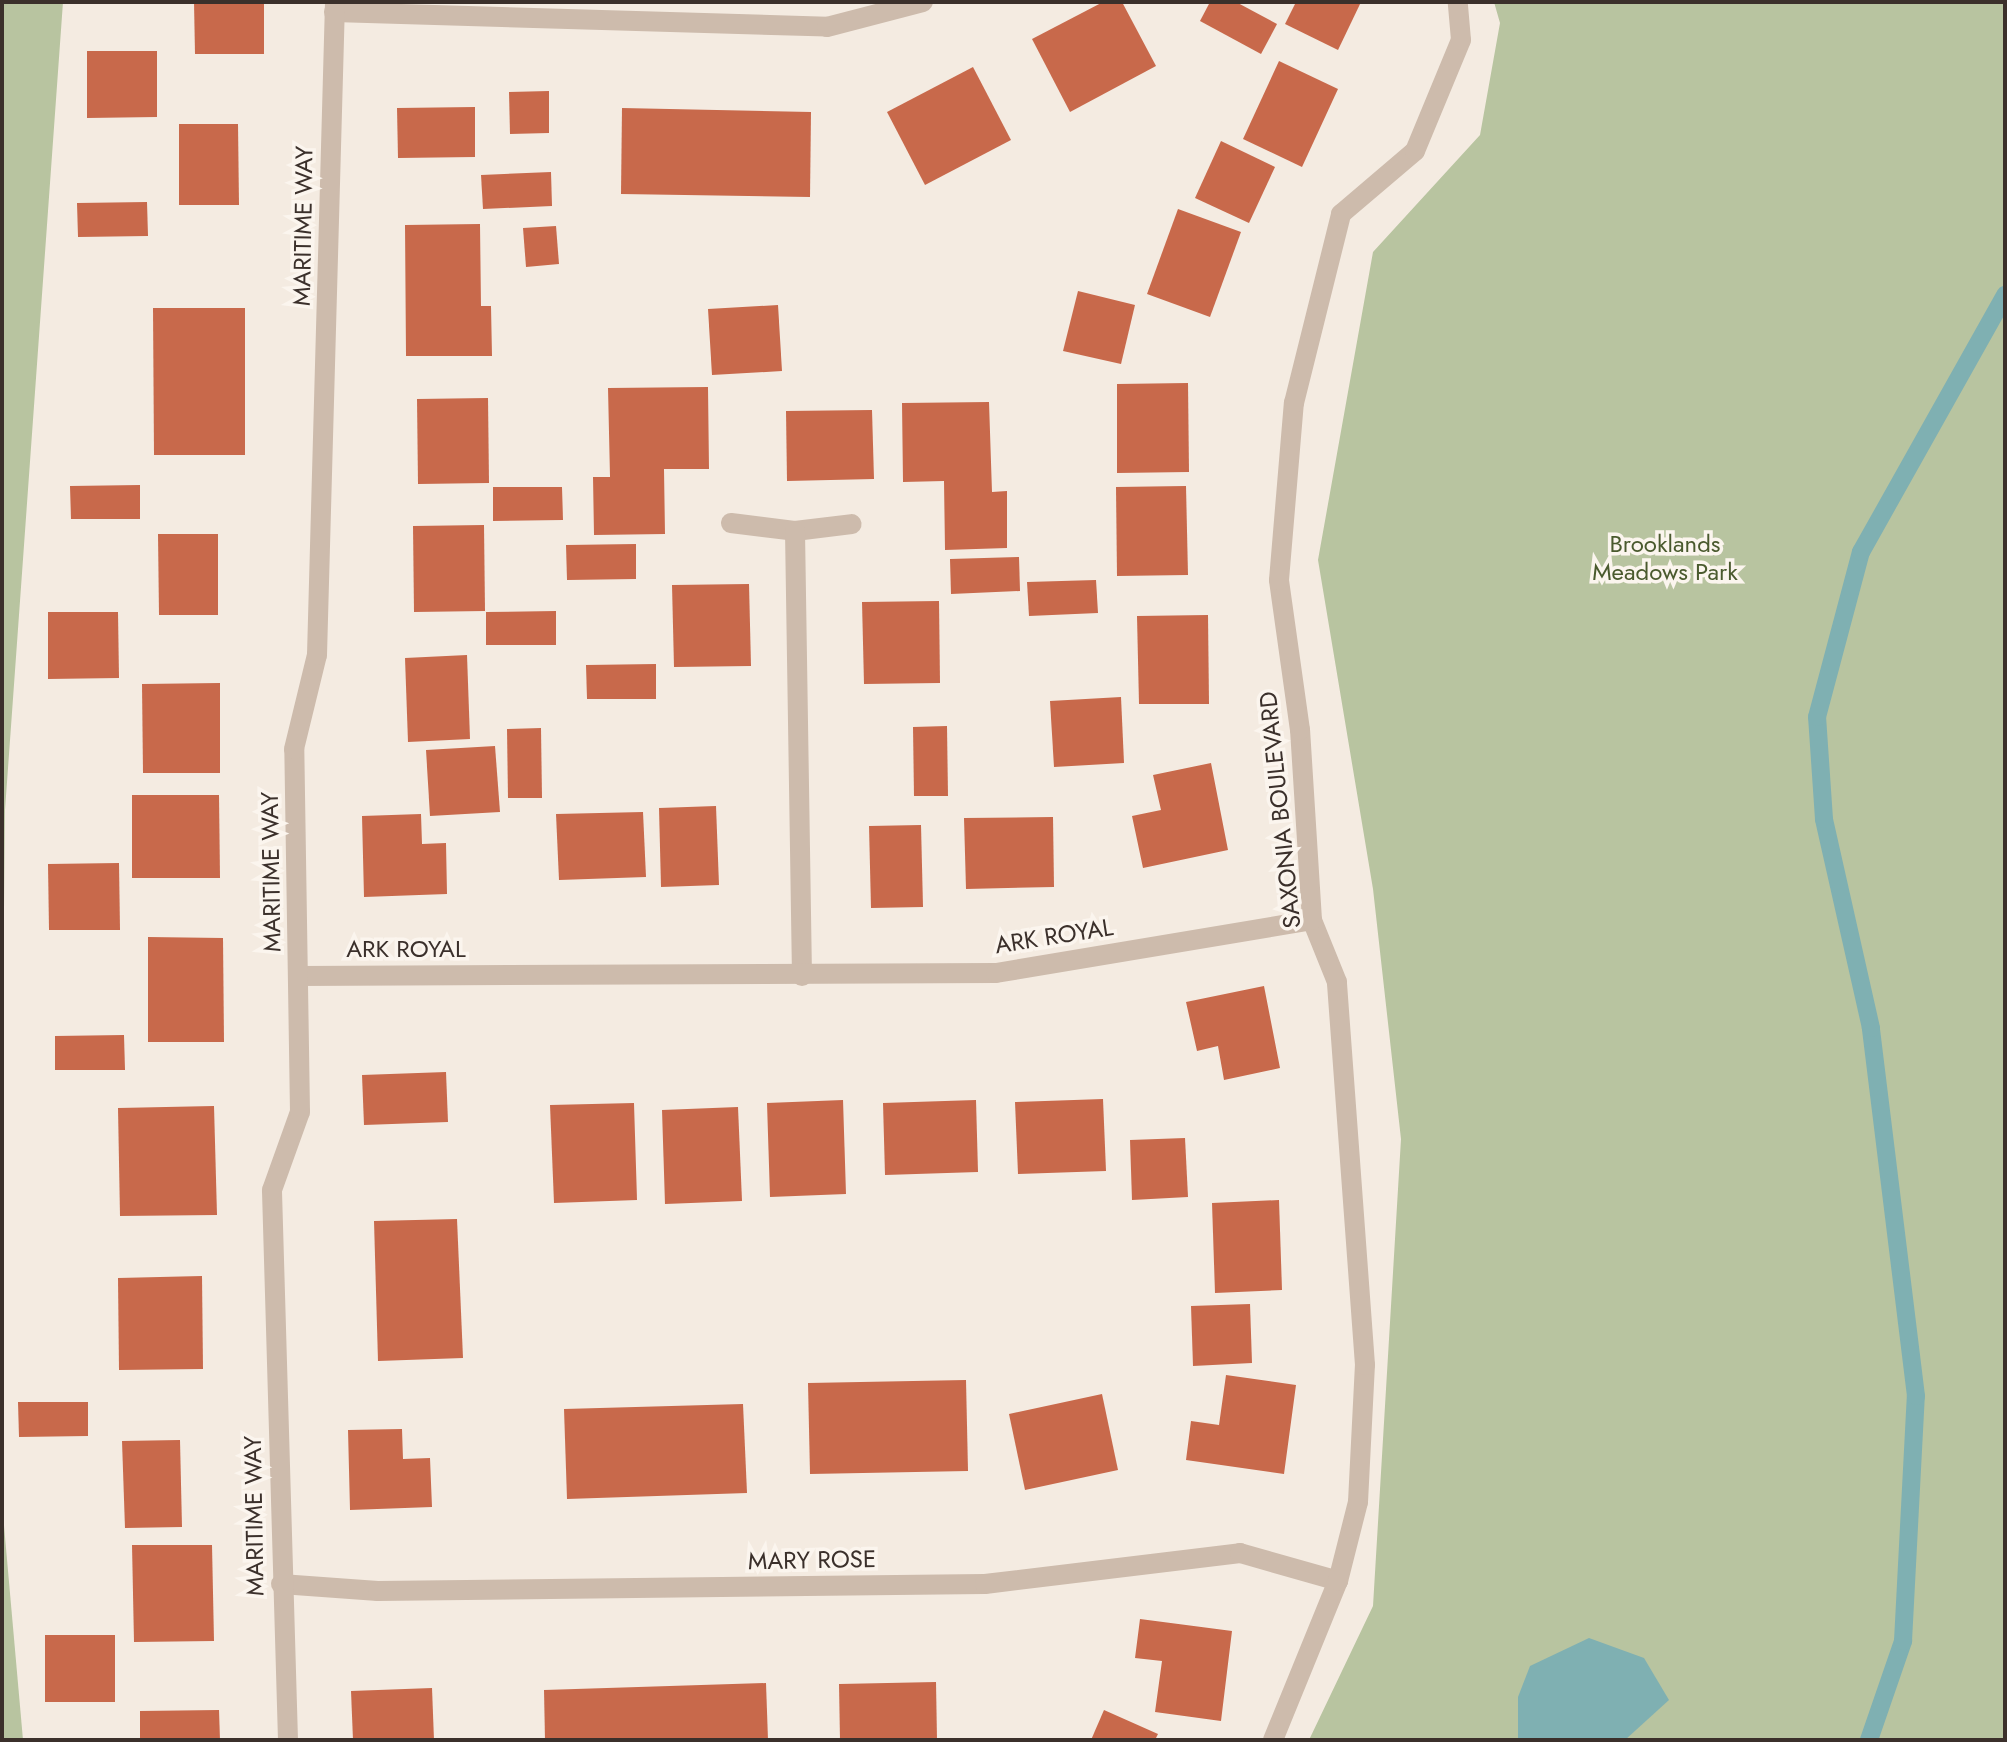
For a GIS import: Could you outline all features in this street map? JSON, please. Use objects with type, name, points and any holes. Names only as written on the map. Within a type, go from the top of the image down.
[{"type":"street","points":[[334,7],[827,27],[923,2]]},
{"type":"street","name":"SAXONIA BOULEVARD","points":[[1273,1740],[1338,1581],[1358,1502],[1365,1365],[1337,982],[1312,920],[1300,730],[1279,580],[1294,403],[1341,214],[1415,151],[1461,40],[1458,2]]},
{"type":"street","name":"MARITIME WAY","points":[[288,1740],[281,1584],[272,1190],[300,1112],[294,749],[317,655],[334,7]]},
{"type":"street","points":[[731,523],[795,531],[852,524]]},
{"type":"street","points":[[795,531],[802,976]]},
{"type":"street","name":"ARK ROYAL","points":[[299,976],[996,973],[1312,920]]},
{"type":"street","name":"MARY ROSE","points":[[281,1584],[378,1591],[985,1584],[1240,1553],[1338,1581]]},
{"type":"green space","points":[[2,2],[63,2],[5,810],[2,1109]]},
{"type":"green space","name":"Brooklands Meadows Park","points":[[1494,2],[2005,2],[2005,1740],[1309,1740],[1373,1606],[1401,1139],[1373,889],[1318,560],[1373,252],[1480,135],[1500,23]]},
{"type":"green space","points":[[2,1503],[23,1740],[2,1740]]},
{"type":"water","points":[[1589,1638],[1644,1658],[1669,1700],[1625,1740],[1518,1740],[1518,1697],[1530,1666]]},
{"type":"building","points":[[194,2],[264,2],[264,54],[195,54]]},
{"type":"building","points":[[1103,2],[1122,2],[1156,66],[1070,112],[1032,39]]},
{"type":"building","points":[[1210,2],[1236,2],[1277,24],[1261,54],[1200,21]]},
{"type":"building","points":[[1296,2],[1361,2],[1338,50],[1285,24]]},
{"type":"building","points":[[87,51],[157,51],[157,117],[87,118]]},
{"type":"building","points":[[1279,61],[1338,89],[1302,167],[1243,139]]},
{"type":"building","points":[[973,67],[1011,140],[925,185],[887,112]]},
{"type":"building","points":[[549,91],[549,133],[510,134],[509,92]]},
{"type":"building","points":[[475,107],[475,157],[398,158],[397,108]]},
{"type":"building","points":[[622,108],[811,112],[810,197],[621,194]]},
{"type":"building","points":[[179,124],[238,124],[239,205],[179,205]]},
{"type":"building","points":[[1221,141],[1275,167],[1249,223],[1195,198]]},
{"type":"building","points":[[551,172],[552,206],[483,209],[481,175]]},
{"type":"building","points":[[147,202],[148,236],[78,237],[77,203]]},
{"type":"building","points":[[1178,209],[1241,232],[1210,317],[1147,294]]},
{"type":"building","points":[[480,224],[481,306],[491,306],[492,356],[406,356],[405,225]]},
{"type":"building","points":[[556,226],[559,264],[526,267],[523,228]]},
{"type":"building","points":[[1078,291],[1135,305],[1121,364],[1063,351]]},
{"type":"building","points":[[778,305],[782,371],[712,375],[708,309]]},
{"type":"building","points":[[153,308],[245,308],[245,455],[154,455]]},
{"type":"building","points":[[1188,383],[1189,472],[1117,473],[1117,384]]},
{"type":"building","points":[[708,387],[709,469],[664,469],[665,534],[594,535],[593,477],[610,477],[608,388]]},
{"type":"building","points":[[488,398],[489,483],[418,484],[417,399]]},
{"type":"building","points":[[989,402],[992,492],[1007,491],[1007,548],[945,550],[944,481],[903,482],[902,403]]},
{"type":"building","points":[[872,410],[874,479],[787,481],[786,411]]},
{"type":"building","points":[[140,485],[140,519],[71,519],[70,486]]},
{"type":"building","points":[[1186,486],[1188,575],[1117,576],[1116,487]]},
{"type":"building","points":[[493,487],[562,487],[563,520],[493,521]]},
{"type":"building","points":[[484,525],[485,611],[414,612],[413,526]]},
{"type":"building","points":[[158,534],[218,534],[218,615],[159,615]]},
{"type":"building","points":[[636,544],[636,579],[567,580],[566,545]]},
{"type":"building","points":[[1019,557],[1020,591],[951,594],[950,559]]},
{"type":"building","points":[[1096,580],[1098,613],[1029,616],[1027,582]]},
{"type":"building","points":[[749,584],[751,666],[674,667],[672,585]]},
{"type":"building","points":[[939,601],[940,683],[864,684],[862,602]]},
{"type":"building","points":[[556,611],[556,645],[486,645],[486,612]]},
{"type":"building","points":[[48,612],[118,612],[119,678],[48,679]]},
{"type":"building","points":[[1208,615],[1209,704],[1139,704],[1137,616]]},
{"type":"building","points":[[467,655],[470,739],[408,742],[405,658]]},
{"type":"building","points":[[656,664],[656,699],[587,699],[586,665]]},
{"type":"building","points":[[220,683],[220,773],[143,773],[142,684]]},
{"type":"building","points":[[1121,697],[1124,763],[1054,767],[1050,701]]},
{"type":"building","points":[[947,726],[948,796],[914,796],[913,727]]},
{"type":"building","points":[[541,728],[542,798],[508,798],[507,729]]},
{"type":"building","points":[[495,746],[500,812],[430,816],[426,750]]},
{"type":"building","points":[[1211,763],[1228,850],[1143,868],[1132,816],[1161,810],[1153,775]]},
{"type":"building","points":[[132,795],[219,795],[220,878],[132,878]]},
{"type":"building","points":[[716,806],[719,885],[661,887],[659,808]]},
{"type":"building","points":[[643,812],[646,877],[559,880],[556,814]]},
{"type":"building","points":[[421,814],[422,844],[446,843],[447,894],[364,897],[362,816]]},
{"type":"building","points":[[1053,817],[1054,887],[966,889],[964,818]]},
{"type":"building","points":[[921,825],[923,907],[871,908],[869,826]]},
{"type":"building","points":[[119,863],[120,930],[49,930],[48,864]]},
{"type":"building","points":[[148,937],[223,938],[224,1042],[148,1042]]},
{"type":"building","points":[[1264,986],[1280,1068],[1224,1080],[1218,1046],[1197,1051],[1186,1002]]},
{"type":"building","points":[[124,1035],[125,1070],[55,1070],[55,1036]]},
{"type":"building","points":[[446,1072],[448,1122],[364,1125],[362,1075]]},
{"type":"building","points":[[1103,1099],[1106,1171],[1018,1174],[1015,1102]]},
{"type":"building","points":[[843,1100],[846,1194],[770,1197],[767,1103]]},
{"type":"building","points":[[976,1100],[978,1172],[885,1175],[883,1103]]},
{"type":"building","points":[[634,1103],[637,1200],[554,1203],[550,1105]]},
{"type":"building","points":[[214,1106],[217,1215],[120,1216],[118,1108]]},
{"type":"building","points":[[738,1107],[742,1201],[665,1204],[662,1110]]},
{"type":"building","points":[[1185,1138],[1188,1197],[1132,1200],[1130,1140]]},
{"type":"building","points":[[1279,1200],[1282,1290],[1215,1293],[1212,1203]]},
{"type":"building","points":[[457,1219],[463,1358],[378,1361],[374,1221]]},
{"type":"building","points":[[202,1276],[203,1369],[119,1370],[118,1278]]},
{"type":"building","points":[[1250,1304],[1252,1363],[1193,1366],[1191,1306]]},
{"type":"building","points":[[1226,1375],[1296,1385],[1284,1474],[1186,1460],[1191,1421],[1219,1425]]},
{"type":"building","points":[[966,1380],[968,1471],[810,1474],[808,1383]]},
{"type":"building","points":[[1102,1394],[1118,1470],[1025,1490],[1009,1414]]},
{"type":"building","points":[[18,1402],[88,1402],[88,1436],[19,1437]]},
{"type":"building","points":[[743,1404],[747,1493],[567,1499],[564,1409]]},
{"type":"building","points":[[402,1429],[403,1459],[430,1458],[432,1507],[350,1510],[348,1430]]},
{"type":"building","points":[[180,1440],[182,1527],[125,1528],[122,1441]]},
{"type":"building","points":[[132,1545],[212,1545],[214,1641],[134,1642]]},
{"type":"building","points":[[1140,1619],[1232,1631],[1221,1721],[1155,1712],[1162,1661],[1135,1658]]},
{"type":"building","points":[[45,1635],[115,1635],[115,1702],[45,1702]]},
{"type":"building","points":[[936,1682],[937,1740],[840,1740],[839,1684]]},
{"type":"building","points":[[766,1683],[768,1740],[545,1740],[544,1690]]},
{"type":"building","points":[[432,1688],[434,1740],[353,1740],[351,1691]]},
{"type":"building","points":[[219,1710],[220,1740],[140,1740],[140,1711]]},
{"type":"building","points":[[1104,1710],[1158,1734],[1155,1740],[1091,1740]]},
{"type":"waterway","points":[[1869,1740],[1903,1641],[1916,1396],[1871,1028],[1824,819],[1817,717],[1861,552],[2005,295]]}]
